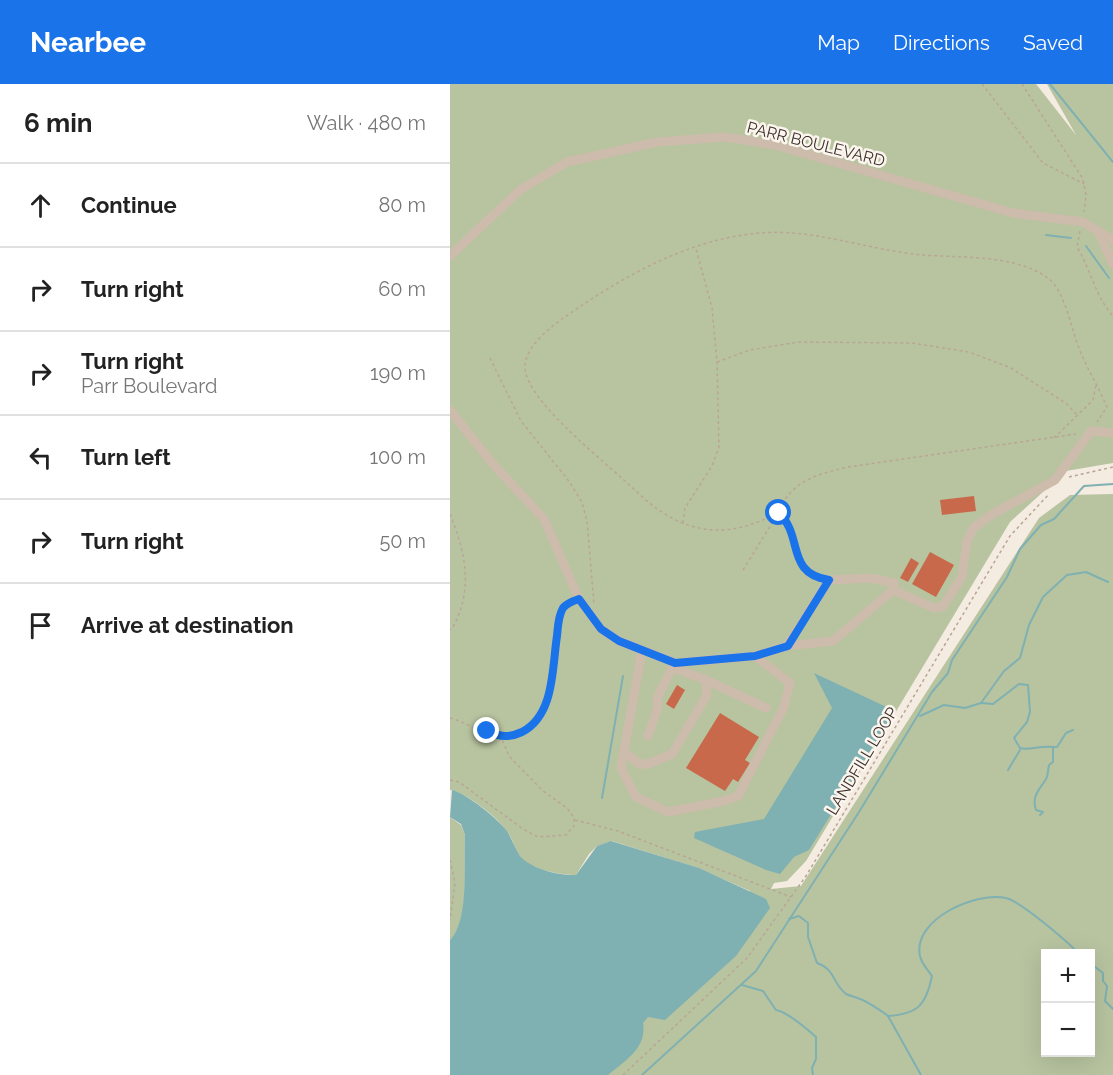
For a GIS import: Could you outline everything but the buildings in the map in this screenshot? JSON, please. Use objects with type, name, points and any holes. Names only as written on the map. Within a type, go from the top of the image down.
[{"type":"lane","name":"PARR BOULEVARD","points":[[450,256],[520,190],[567,162],[657,142],[725,137],[775,145],[1013,213],[1083,222],[1113,241]]},
{"type":"lane","points":[[1097,229],[1113,247]]},
{"type":"lane","points":[[1097,229],[1113,256]]},
{"type":"lane","points":[[1097,229],[1113,264]]},
{"type":"lane","points":[[450,410],[492,463],[544,519],[579,599],[601,629],[619,641],[675,663],[755,656],[788,646],[833,641],[893,590],[894,583],[871,578],[829,580],[788,646]]},
{"type":"lane","points":[[893,590],[934,608],[943,606],[962,577],[967,541],[973,528],[991,514],[1055,480],[1091,431],[1113,433]]},
{"type":"lane","points":[[642,650],[621,768],[636,797],[651,807],[668,812],[738,796],[784,707],[790,683],[755,656]]},
{"type":"lane","points":[[675,663],[680,670],[766,708]]},
{"type":"lane","points":[[648,736],[658,707],[657,698],[675,663]]},
{"type":"lane","points":[[624,751],[639,764],[648,765],[672,754],[707,694],[706,680]]},
{"type":"path","points":[[982,84],[1043,163],[1084,184]]},
{"type":"path","points":[[1022,84],[1083,178],[1086,195],[1077,247],[1089,267],[1100,302],[1113,316]]},
{"type":"path","points":[[743,570],[779,513],[783,501],[795,487],[812,476],[829,471],[1091,431],[1107,407],[1080,352],[1058,290],[1051,280],[1027,267],[1000,262],[911,254],[801,234],[769,232],[726,238],[696,247],[650,266],[605,289],[549,328],[533,346],[526,360],[525,373],[538,396],[562,423],[657,512],[683,524],[731,531],[756,524],[779,513]]},
{"type":"path","points":[[683,524],[685,508],[712,466],[719,447],[717,362],[712,308],[696,247]]},
{"type":"path","points":[[717,362],[750,350],[798,342],[912,343],[969,352],[1011,368],[1067,404],[1078,416]]},
{"type":"path","points":[[490,358],[521,421],[568,480],[582,502],[587,521],[594,603],[592,618]]},
{"type":"path","points":[[1053,438],[1093,400],[1097,383]]},
{"type":"path","points":[[1064,481],[1070,477],[1113,467]]},
{"type":"path","name":"LANDFILL LOOP","points":[[623,1075],[747,958],[790,897],[1010,536],[1051,491]]},
{"type":"path","points":[[779,513],[791,532],[803,569],[816,578],[829,580]]},
{"type":"path","points":[[450,514],[466,560],[466,580],[461,608],[450,630]]},
{"type":"path","points":[[450,718],[501,737],[519,734],[531,727],[542,714],[549,696],[559,621],[563,608],[579,599]]},
{"type":"path","points":[[450,780],[459,782],[523,829],[538,837],[566,835],[574,826],[574,820],[567,808],[542,790],[509,756],[501,737]]},
{"type":"path","points":[[574,820],[618,831],[790,897]]},
{"type":"path","points":[[450,860],[454,894],[450,920]]},
{"type":"path","points":[[450,898],[454,894]]},
{"type":"green space","points":[[450,84],[1036,84],[1076,135],[1047,84],[1113,84],[1113,463],[1066,471],[1010,522],[806,861],[787,881],[774,883],[771,889],[801,886],[1039,518],[1070,495],[1113,494],[1113,1075],[450,1075],[750,891],[698,868],[612,841],[597,846],[576,875],[540,869],[522,859],[508,833],[488,812],[450,790]]},
{"type":"green space","points":[[450,817],[461,825],[465,835],[465,890],[461,919],[457,931],[450,940]]},
{"type":"water","points":[[814,673],[895,711],[809,850],[794,857],[780,874],[694,838],[695,832],[764,819],[832,708]]},
{"type":"water","points":[[452,790],[473,801],[497,820],[507,831],[520,856],[538,868],[554,873],[576,875],[597,846],[611,841],[699,868],[766,899],[770,908],[736,956],[665,1020],[648,1017],[643,1023],[642,1040],[634,1053],[608,1075],[450,1075],[450,940],[456,931],[463,905],[465,835],[461,824],[450,817]]},
{"type":"waterway","points":[[1050,84],[1113,162]]},
{"type":"waterway","points":[[1046,235],[1071,238]]},
{"type":"waterway","points":[[1086,246],[1109,278]]},
{"type":"waterway","points":[[642,1075],[756,971],[859,812],[932,692],[948,673],[952,660],[1007,577],[1020,549],[1041,525],[1054,519],[1084,486],[1113,484]]},
{"type":"waterway","points":[[920,716],[944,705],[965,708],[981,703],[1004,671],[1020,658],[1029,625],[1043,597],[1067,575],[1086,572],[1108,582]]},
{"type":"waterway","points":[[602,798],[623,676]]},
{"type":"waterway","points":[[981,703],[993,704],[1019,684],[1028,685],[1030,712],[1027,722],[1014,738],[1020,748],[1053,747],[1053,762],[1049,765],[1047,778],[1037,793],[1035,801],[1036,810],[1043,812],[1040,815]]},
{"type":"waterway","points":[[1053,747],[1057,747],[1066,733],[1073,730]]},
{"type":"waterway","points":[[1008,770],[1020,750]]},
{"type":"waterway","points":[[888,1016],[907,1013],[923,1001],[932,976],[921,959],[920,943],[926,930],[936,920],[949,910],[964,904],[979,899],[1006,898],[1022,906],[1074,949]]},
{"type":"waterway","points":[[789,919],[799,916],[808,923],[808,937],[817,963],[828,969],[838,986],[846,994],[866,1002],[888,1016],[921,1075]]},
{"type":"waterway","points":[[1095,967],[1103,973],[1103,981],[1107,986],[1105,1001],[1113,1009]]},
{"type":"waterway","points":[[742,985],[763,991],[776,1010],[791,1017],[816,1037],[813,1075]]},
{"type":"route","points":[[487,731],[501,737],[519,734],[531,727],[542,714],[549,696],[559,621],[563,608],[579,599],[601,629],[619,641],[675,663],[755,656],[788,646],[829,580],[816,578],[803,569],[791,532],[779,513]]}]
